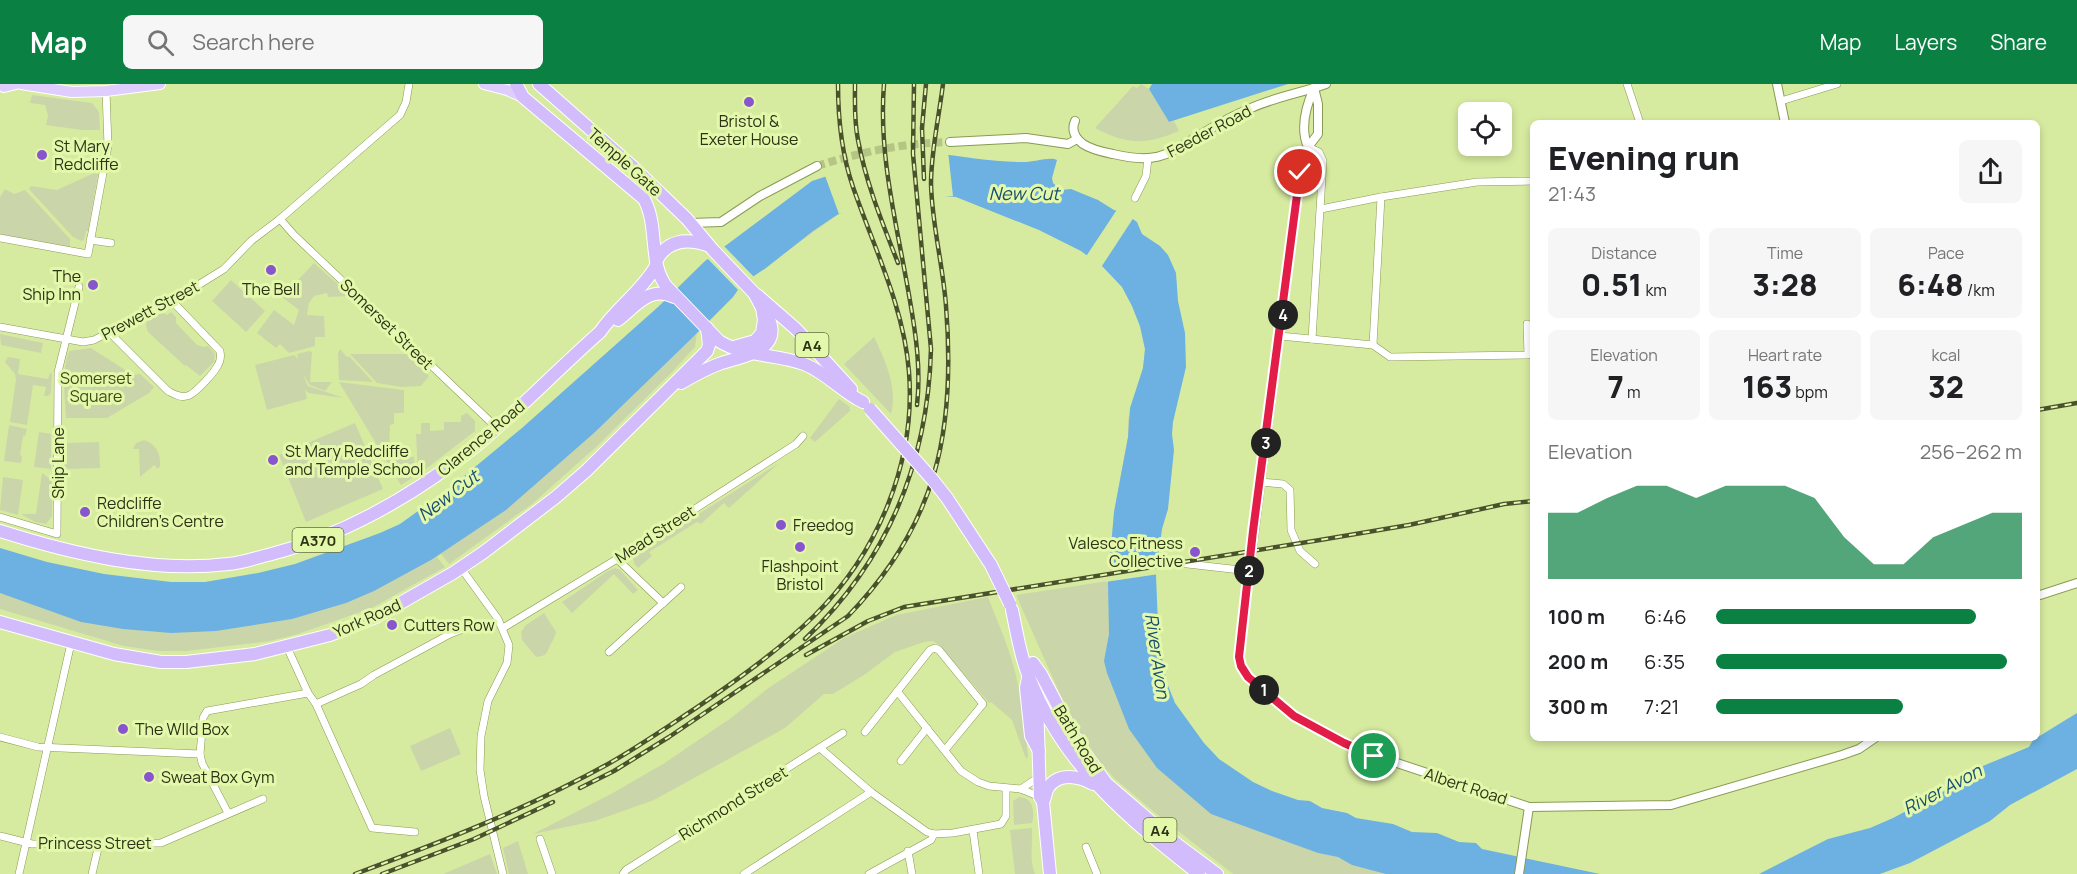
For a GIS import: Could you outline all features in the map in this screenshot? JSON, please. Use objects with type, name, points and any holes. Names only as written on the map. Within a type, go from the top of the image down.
[{"type":"highway","points":[[516,84],[523,97],[644,199],[652,220],[660,289],[678,299],[709,333],[729,348],[747,345],[759,338],[764,328],[762,308]]},
{"type":"highway","name":"Temple Gate","points":[[539,84],[633,167],[690,223],[710,248]]},
{"type":"highway","name":"Clarence Road","points":[[0,531],[77,552],[137,562],[203,566],[230,564],[289,550],[321,539],[355,525],[416,491],[497,428],[600,332],[608,321],[644,286],[661,252],[674,242],[686,240],[710,248]]},
{"type":"highway","name":"A4","points":[[710,248],[754,292],[770,321],[771,338],[764,347],[754,353]]},
{"type":"highway","name":"Clarence Road","points":[[600,332],[611,327],[660,289]]},
{"type":"highway","name":"Bath Road","points":[[754,292],[819,352],[932,479],[946,498],[991,565],[1022,630],[1033,663],[1036,695]]},
{"type":"highway","name":"York Road","points":[[0,622],[71,643],[143,660],[186,662],[255,654],[330,635],[376,616],[461,568],[571,484],[707,351],[710,345],[709,333]]},
{"type":"highway","name":"Bath Road","points":[[729,348],[789,359],[807,365],[866,406]]},
{"type":"highway","name":"York Road","points":[[667,392],[704,370],[754,353]]},
{"type":"highway","name":"Bath Road","points":[[1011,607],[1029,677],[1036,695],[1072,756],[1096,786],[1117,807],[1199,874]]},
{"type":"highway","name":"Bath Road","points":[[1033,663],[1077,742],[1106,783],[1178,845],[1217,874]]},
{"type":"highway","points":[[1029,677],[1026,688],[1031,736],[1040,751]]},
{"type":"highway","points":[[1036,695],[1039,771],[1044,771],[1043,798],[1050,874]]},
{"type":"highway","points":[[1043,798],[1053,782],[1060,778],[1078,777],[1096,786]]},
{"type":"main road","points":[[4,87],[16,84]]},
{"type":"main road","points":[[21,84],[61,91],[106,91],[160,84]]},
{"type":"main road","points":[[484,84],[523,97]]},
{"type":"street","name":"Prewett Street","points":[[0,327],[66,340],[83,342],[94,340],[171,300],[224,269],[251,241],[280,219],[400,115],[406,102],[409,84]]},
{"type":"street","name":"Feeder Road","points":[[1077,139],[1084,146],[1094,150],[1126,158],[1148,158],[1169,154],[1251,107],[1326,84]]},
{"type":"street","points":[[1627,84],[1639,120]]},
{"type":"street","points":[[1777,84],[1784,120]]},
{"type":"street","points":[[1781,101],[1837,84]]},
{"type":"street","name":"Albert Road","points":[[1314,86],[1318,104],[1318,134],[1315,141],[1308,147],[1300,172],[1239,657],[1241,666],[1248,677],[1294,716],[1344,743],[1378,757],[1529,807],[1671,805],[1842,755],[1859,749],[1871,741]]},
{"type":"street","name":"Albert Road","points":[[1308,147],[1304,134],[1308,102],[1314,86]]},
{"type":"street","points":[[0,238],[88,254],[108,146],[106,91]]},
{"type":"street","points":[[950,142],[1026,138],[1068,144],[1077,139],[1073,129],[1075,121]]},
{"type":"street","points":[[1308,147],[1318,152],[1323,161],[1312,339]]},
{"type":"street","points":[[1135,198],[1146,176],[1148,158]]},
{"type":"street","points":[[690,223],[716,224],[728,219],[760,196],[817,166]]},
{"type":"street","points":[[1321,209],[1477,182],[1530,182]]},
{"type":"street","points":[[1373,345],[1381,197]]},
{"type":"street","name":"Somerset Street","points":[[280,219],[294,235],[497,428]]},
{"type":"street","points":[[90,240],[111,243]]},
{"type":"street","name":"Ship Lane","points":[[24,524],[57,534],[59,364],[79,287]]},
{"type":"street","points":[[110,333],[168,391],[185,397],[192,394],[220,363],[220,351],[171,300]]},
{"type":"street","points":[[1280,336],[1373,345],[1390,357],[1528,355],[1527,324]]},
{"type":"street","name":"Mead Street","points":[[503,628],[617,559],[796,444],[803,436]]},
{"type":"street","points":[[1260,482],[1283,484],[1290,490],[1291,530],[1299,551],[1315,564]]},
{"type":"street","points":[[0,516],[24,524],[22,538]]},
{"type":"street","points":[[617,559],[663,603]]},
{"type":"street","points":[[1170,562],[1249,571]]},
{"type":"street","points":[[461,568],[503,628],[509,645],[507,663],[488,701],[481,736],[480,770],[503,874]]},
{"type":"street","points":[[2040,595],[2077,583]]},
{"type":"street","points":[[609,652],[681,587]]},
{"type":"street","points":[[316,704],[361,684],[463,629]]},
{"type":"street","points":[[19,874],[71,643]]},
{"type":"street","points":[[287,647],[308,693],[316,704],[372,828],[415,832]]},
{"type":"street","points":[[865,732],[930,650],[935,648],[982,701],[982,704],[945,750]]},
{"type":"street","points":[[897,691],[969,778],[989,786],[1022,789],[1043,798]]},
{"type":"street","points":[[228,813],[202,763],[200,754],[203,718],[207,711],[308,693]]},
{"type":"street","points":[[901,761],[927,728]]},
{"type":"street","name":"Richmond Street","points":[[623,874],[843,732]]},
{"type":"street","points":[[0,737],[38,747],[200,754]]},
{"type":"street","points":[[820,748],[871,792],[919,827],[934,834],[973,831],[1001,824],[1004,821],[1006,788]]},
{"type":"street","points":[[1022,789],[1039,771]]},
{"type":"street","points":[[744,874],[871,792]]},
{"type":"street","name":"Princess Street","points":[[0,836],[32,844],[161,843],[263,799]]},
{"type":"street","points":[[1519,874],[1529,807]]},
{"type":"street","points":[[973,831],[979,874]]},
{"type":"street","points":[[869,874],[931,840],[934,834]]},
{"type":"street","points":[[540,838],[552,874]]},
{"type":"street","points":[[92,874],[99,844]]},
{"type":"street","points":[[1086,847],[1097,874]]},
{"type":"street","points":[[908,851],[912,874]]},
{"type":"green space","points":[[1141,84],[1149,89],[1169,122],[1174,121],[1179,131],[1156,139],[1137,141],[1117,138],[1095,128],[1133,86],[1137,88]]},
{"type":"green space","points":[[32,95],[92,103],[99,112],[100,130],[46,125],[48,115],[45,105],[30,103]]},
{"type":"green space","points":[[94,173],[98,174],[88,231],[86,231],[84,240],[81,241],[73,237],[29,189],[31,186],[57,190]]},
{"type":"green space","points":[[5,189],[14,194],[25,190],[70,239],[70,247],[0,234],[0,197]]},
{"type":"green space","points":[[875,189],[1007,191],[1144,299],[1161,743],[1450,874],[1233,874],[1115,779],[1095,757],[1071,719],[1016,595],[1108,581],[1114,512],[1128,437],[1128,419],[1143,368],[1145,349],[1140,327],[1122,287],[1103,267],[1081,251],[1039,230],[956,197],[918,194],[857,206],[837,215],[742,284],[733,297],[697,333],[695,347],[671,373],[596,447],[532,504],[449,564],[441,554],[437,557],[445,567],[372,608],[298,634],[270,641],[187,651],[158,651],[124,646],[0,609],[0,583],[298,607],[720,293]]},
{"type":"green space","points":[[314,263],[351,296],[328,297],[327,293],[314,296],[309,303],[307,315],[324,316],[325,337],[315,337],[315,346],[289,353],[280,344],[276,348],[257,333],[274,310],[294,325],[299,310],[282,297]]},
{"type":"green space","points":[[231,280],[265,311],[246,332],[212,301]]},
{"type":"green space","points":[[163,312],[167,315],[171,312],[176,317],[176,323],[197,345],[208,346],[215,354],[214,362],[200,376],[185,366],[148,332],[147,321]]},
{"type":"green space","points":[[0,334],[43,343],[41,353],[1,345]]},
{"type":"green space","points":[[874,337],[892,384],[891,414],[844,364]]},
{"type":"green space","name":"Somerset Square","points":[[91,348],[133,375],[140,374],[154,387],[149,393],[107,418],[66,418],[64,376],[69,351]]},
{"type":"green space","points":[[340,349],[373,382],[339,380],[338,353]]},
{"type":"green space","points":[[312,352],[310,382],[332,382],[325,391],[310,385],[303,374],[308,386],[344,398],[308,393],[305,389],[307,399],[267,410],[255,365],[294,355],[298,359],[297,354]]},
{"type":"green space","points":[[350,354],[406,354],[429,376],[421,386],[401,387],[377,383]]},
{"type":"green space","points":[[8,357],[20,359],[18,374],[48,379],[50,373],[52,374],[51,393],[48,396],[44,396],[46,387],[33,385],[27,425],[10,422],[16,379],[15,374],[5,362]]},
{"type":"green space","points":[[339,382],[404,390],[404,413],[394,413],[394,424],[390,425],[389,456],[414,457],[415,476],[401,485]]},
{"type":"green space","points":[[839,399],[851,410],[815,442],[810,438]]},
{"type":"green space","points":[[467,413],[475,421],[475,431],[418,475],[416,434],[421,434],[421,423],[430,423],[430,431],[444,430],[444,422],[461,422],[461,416]]},
{"type":"green space","points":[[355,423],[383,489],[306,522],[279,455]]},
{"type":"green space","points":[[9,425],[27,429],[23,436],[21,463],[4,461]]},
{"type":"green space","points":[[39,432],[51,434],[51,469],[34,467]]},
{"type":"green space","points":[[144,440],[157,450],[160,466],[158,469],[154,465],[140,477],[139,449],[133,449],[136,443]]},
{"type":"green space","points":[[99,442],[100,468],[64,469],[64,443]]},
{"type":"green space","points":[[779,463],[729,508],[724,503],[701,524],[697,522],[649,552],[652,556],[638,568],[634,563],[633,557],[637,553]]},
{"type":"green space","points":[[42,473],[52,480],[52,516],[46,524],[35,522],[21,514],[36,514]]},
{"type":"green space","points":[[3,477],[23,480],[18,515],[0,510]]},
{"type":"green space","points":[[615,568],[620,570],[638,590],[633,594],[614,574],[572,613],[562,602],[608,571]]},
{"type":"green space","points":[[988,597],[1009,650],[1017,679],[1026,735],[1028,757],[1026,759],[1012,720],[991,702],[989,703],[939,645],[933,641],[924,642],[895,652],[833,694],[824,694],[785,728],[654,800],[595,821],[533,834],[663,764],[731,718],[767,689],[844,638],[896,615]]},
{"type":"green space","points":[[544,613],[556,632],[546,653],[536,657],[522,640],[521,632],[526,625]]},
{"type":"green space","points":[[450,728],[461,754],[421,771],[410,746]]},
{"type":"green space","points":[[1019,797],[1030,802],[1032,806],[1032,823],[1014,825],[1013,801]]},
{"type":"green space","points":[[1032,828],[1032,857],[1035,874],[1015,874],[1010,830]]},
{"type":"green space","points":[[518,841],[528,874],[509,874],[503,848]]},
{"type":"green space","points":[[490,854],[497,874],[443,874]]},
{"type":"water","points":[[1152,84],[1288,84],[1169,122],[1149,89]]},
{"type":"water","name":"New Cut","points":[[932,153],[1010,162],[1057,160],[1052,178],[1053,183],[1061,190],[1071,189],[1098,200],[1114,210],[1123,212],[1137,222],[1142,234],[1160,246],[1168,255],[1176,273],[1178,301],[1185,333],[1186,367],[1173,422],[1174,450],[1168,509],[1162,529],[1156,575],[1158,626],[1167,683],[1175,703],[1204,743],[1219,759],[1253,782],[1298,800],[1310,801],[1322,808],[1347,813],[1356,818],[1393,824],[1412,832],[1437,833],[1459,842],[1476,843],[1482,849],[1600,874],[1386,874],[1352,865],[1338,857],[1318,853],[1211,814],[1157,768],[1129,729],[1104,661],[1109,634],[1108,582],[1114,512],[1128,437],[1130,408],[1143,368],[1145,349],[1140,326],[1122,287],[1103,267],[1081,251],[1039,230],[956,197],[918,194],[857,206],[837,215],[742,284],[733,297],[594,433],[506,510],[431,560],[374,591],[346,603],[292,619],[216,631],[171,633],[123,629],[81,622],[0,593],[0,548],[47,562],[104,574],[171,582],[205,582],[295,564],[400,524],[446,491],[522,428],[658,307],[705,261],[812,181],[888,156]]},
{"type":"water","points":[[2077,713],[2077,769],[2010,805],[1990,821],[1910,863],[1880,874],[1759,874],[1828,839],[1870,828],[1893,818],[1948,789],[1954,780],[1972,773],[1973,770],[2029,747],[2032,741],[2040,741],[2040,736]]},
{"type":"pier","points":[[914,150],[948,151],[953,196],[894,199],[839,214],[824,173],[887,153]]},
{"type":"pier","points":[[1118,208],[1134,217],[1100,269],[1085,258]]},
{"type":"pier","points":[[722,244],[755,278],[740,292],[706,257]]},
{"type":"pier","points":[[1161,559],[1159,574],[1105,582],[1107,567]]},
{"type":"tunnel","points":[[817,166],[882,149],[950,142]]},
{"type":"railway","points":[[355,874],[515,810],[630,751],[757,665],[814,616],[857,564],[874,535],[899,472],[910,406],[909,372],[895,301],[846,162],[840,123],[838,84]]},
{"type":"railway","points":[[855,84],[856,126],[861,156],[875,202],[898,263]]},
{"type":"railway","points":[[884,84],[886,166],[916,340],[917,405]]},
{"type":"railway","points":[[805,639],[834,608],[859,576],[881,542],[912,470],[922,431],[931,349],[913,154],[914,84]]},
{"type":"railway","points":[[924,179],[922,128],[926,84]]},
{"type":"railway","points":[[580,788],[614,771],[669,737],[848,616],[878,581],[902,546],[921,510],[934,473],[943,435],[947,394],[946,306],[931,184],[943,84]]},
{"type":"railway","points":[[2040,409],[2077,403]]},
{"type":"railway","points":[[806,655],[868,621],[904,607],[1409,525],[1504,504],[1530,501]]},
{"type":"railway","points":[[382,874],[474,839],[553,802]]},
{"type":"place","name":"Bristol & Exeter House","points":[[749,102]]},
{"type":"place","name":"St Mary Redcliffe","points":[[42,155]]},
{"type":"place","name":"The Bell","points":[[271,270]]},
{"type":"place","name":"The Ship Inn","points":[[93,285]]},
{"type":"place","name":"St Mary Redcliffe and Temple School","points":[[273,460]]},
{"type":"place","name":"Redcliffe Children's Centre","points":[[85,512]]},
{"type":"place","name":"Freedog","points":[[781,525]]},
{"type":"place","name":"Flashpoint Bristol","points":[[800,547]]},
{"type":"place","name":"Valesco Fitness Collective","points":[[1195,552]]},
{"type":"place","name":"Cutters Row","points":[[392,625]]},
{"type":"place","name":"The WIld Box","points":[[123,729]]},
{"type":"place","name":"Sweat Box Gym","points":[[149,777]]},
{"type":"route","points":[[1300,172],[1253,531],[1239,657],[1241,666],[1248,677],[1294,716],[1374,756]]},
{"type":"water label","name":"River Avon","points":[[1158,656]]},
{"type":"water label","name":"River Avon","points":[[1942,789]]}]
